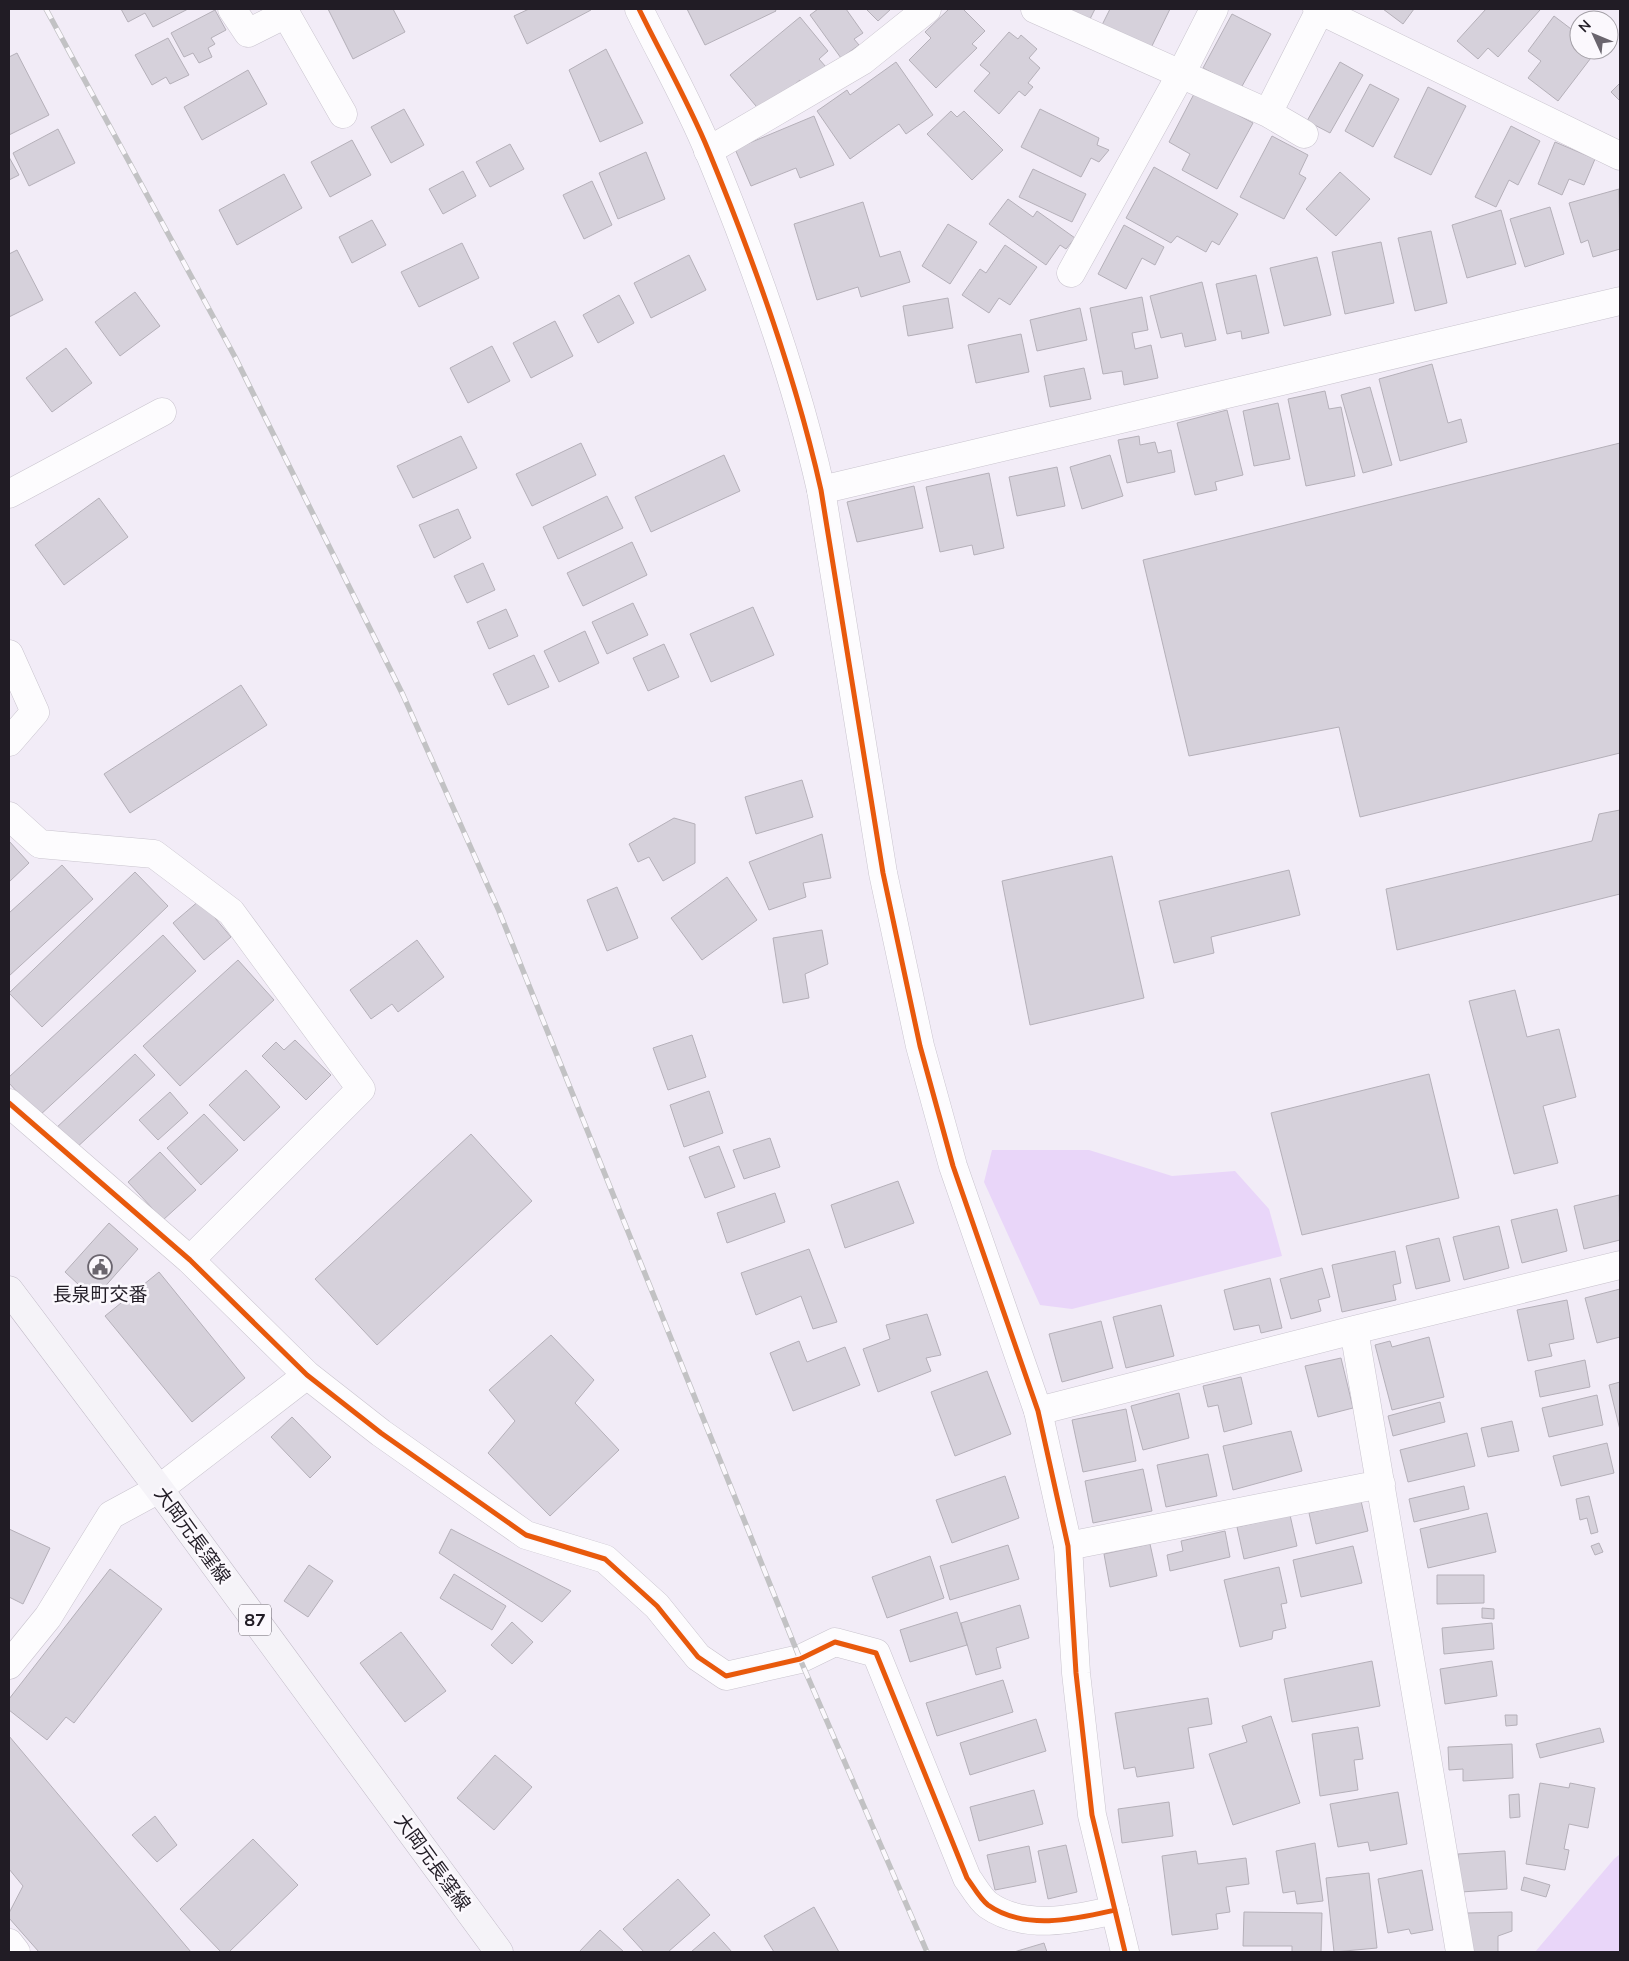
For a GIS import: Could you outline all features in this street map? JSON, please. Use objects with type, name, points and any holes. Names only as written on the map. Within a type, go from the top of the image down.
[{"type":"main road","name":"大岡元長窪線","points":[[9,1290],[159,1489],[500,1952]]},
{"type":"street","points":[[232,9],[248,34],[286,14],[343,114]]},
{"type":"street","points":[[639,9],[708,151],[768,307],[809,437],[821,490],[883,873],[920,1046],[954,1166],[1038,1412],[1068,1546],[1076,1673],[1092,1815],[1125,1952]]},
{"type":"street","points":[[708,151],[862,61],[927,9]]},
{"type":"street","points":[[1035,9],[1268,113],[1304,134]]},
{"type":"street","points":[[1071,274],[1181,74],[1214,9]]},
{"type":"street","points":[[1268,113],[1319,10],[1620,156]]},
{"type":"street","points":[[821,490],[1620,301]]},
{"type":"street","points":[[9,494],[162,412]]},
{"type":"street","points":[[9,654],[35,712],[9,742]]},
{"type":"street","points":[[9,816],[40,844],[154,854],[231,912],[362,1089],[190,1260]]},
{"type":"street","points":[[9,1103],[190,1260],[306,1375],[381,1433],[526,1535],[605,1560],[657,1606],[698,1657],[726,1676],[800,1659],[835,1642],[876,1653],[967,1878],[987,1905],[1020,1920],[1072,1920],[1115,1910]]},
{"type":"street","points":[[1038,1412],[1354,1330],[1620,1265]]},
{"type":"street","points":[[1354,1330],[1460,1952]]},
{"type":"street","points":[[9,1665],[48,1617],[111,1515],[159,1489],[306,1375]]},
{"type":"street","points":[[1068,1546],[1381,1484]]},
{"type":"street","points":[[9,1943],[16,1952]]},
{"type":"shaded area","points":[[992,1150],[1089,1150],[1172,1176],[1235,1171],[1269,1209],[1282,1256],[1072,1309],[1040,1305],[984,1182]]},
{"type":"shaded area","points":[[1620,1854],[1620,1952],[1535,1952],[1614,1859]]},
{"type":"building","points":[[121,9],[188,9],[153,27],[145,13],[128,22]]},
{"type":"building","points":[[328,9],[393,9],[405,32],[353,59]]},
{"type":"building","points":[[529,9],[591,10],[527,44],[514,16]]},
{"type":"building","points":[[687,9],[775,9],[776,11],[705,45]]},
{"type":"building","points":[[818,9],[846,9],[863,33],[854,39],[859,45],[841,58],[810,15]]},
{"type":"building","points":[[866,9],[891,9],[878,21]]},
{"type":"building","points":[[949,9],[963,9],[985,31],[972,44],[977,48],[936,88],[909,60],[931,38],[925,32]]},
{"type":"building","points":[[1068,9],[1095,9],[1090,19]]},
{"type":"building","points":[[1110,9],[1170,9],[1150,50],[1101,27]]},
{"type":"building","points":[[1383,9],[1414,9],[1403,24]]},
{"type":"building","points":[[1486,9],[1540,10],[1498,57],[1488,48],[1478,59],[1457,41]]},
{"type":"building","points":[[215,10],[226,30],[211,38],[215,44],[208,48],[212,57],[199,63],[193,53],[184,57],[171,33]]},
{"type":"building","points":[[1232,14],[1271,34],[1241,88],[1203,68]]},
{"type":"building","points":[[1554,16],[1569,27],[1569,60],[1589,60],[1558,101],[1528,78],[1541,61],[1528,51]]},
{"type":"building","points":[[800,17],[828,51],[819,59],[826,67],[804,85],[800,80],[761,112],[730,75]]},
{"type":"building","points":[[1009,32],[1018,39],[1021,35],[1037,49],[1029,58],[1040,68],[1028,83],[1033,87],[1025,96],[1019,91],[999,114],[974,91],[990,73],[980,65]]},
{"type":"building","points":[[168,38],[189,75],[170,84],[166,77],[152,85],[135,55]]},
{"type":"building","points":[[606,49],[643,123],[600,142],[569,70]]},
{"type":"building","points":[[17,53],[49,115],[9,135],[9,57]]},
{"type":"building","points":[[896,62],[933,115],[906,134],[899,124],[850,159],[817,111],[847,90],[850,95]]},
{"type":"building","points":[[1340,62],[1363,75],[1330,133],[1307,121]]},
{"type":"building","points":[[248,70],[267,104],[202,140],[184,107]]},
{"type":"building","points":[[1620,83],[1620,101],[1611,92]]},
{"type":"building","points":[[1370,84],[1399,99],[1373,147],[1345,131]]},
{"type":"building","points":[[1428,87],[1466,106],[1431,175],[1394,157]]},
{"type":"building","points":[[1195,92],[1253,123],[1217,189],[1182,170],[1190,154],[1169,142]]},
{"type":"building","points":[[404,109],[424,145],[391,163],[371,127]]},
{"type":"building","points":[[1040,109],[1099,138],[1097,145],[1109,150],[1099,162],[1091,158],[1081,177],[1021,147]]},
{"type":"building","points":[[951,111],[957,117],[964,111],[1003,150],[972,180],[927,134]]},
{"type":"building","points":[[814,116],[834,165],[800,178],[796,168],[751,186],[735,149]]},
{"type":"building","points":[[1511,126],[1540,141],[1518,185],[1509,180],[1496,207],[1475,197]]},
{"type":"building","points":[[58,129],[75,163],[29,186],[13,153]]},
{"type":"building","points":[[1272,136],[1308,155],[1299,174],[1306,178],[1284,219],[1240,197]]},
{"type":"building","points":[[352,140],[371,175],[330,197],[311,162]]},
{"type":"building","points":[[1555,142],[1595,159],[1584,185],[1569,179],[1562,195],[1538,184]]},
{"type":"building","points":[[510,144],[524,169],[490,187],[476,162]]},
{"type":"building","points":[[646,152],[665,199],[618,219],[599,173]]},
{"type":"building","points":[[9,157],[19,175],[9,180]]},
{"type":"building","points":[[1154,167],[1238,214],[1219,245],[1212,241],[1206,252],[1177,236],[1171,243],[1126,218]]},
{"type":"building","points":[[1033,169],[1086,194],[1072,222],[1019,197]]},
{"type":"building","points":[[463,171],[476,196],[443,214],[429,189]]},
{"type":"building","points":[[1340,172],[1370,199],[1336,236],[1306,209]]},
{"type":"building","points":[[284,174],[302,208],[237,245],[219,210]]},
{"type":"building","points":[[592,181],[612,225],[584,239],[563,195]]},
{"type":"building","points":[[1619,189],[1620,249],[1593,257],[1588,240],[1581,243],[1569,203]]},
{"type":"building","points":[[1008,199],[1033,217],[1037,211],[1075,238],[1066,249],[1060,245],[1046,265],[989,224]]},
{"type":"building","points":[[863,202],[880,257],[900,251],[910,282],[861,297],[858,287],[817,300],[794,224]]},
{"type":"building","points":[[1550,207],[1564,254],[1525,267],[1510,219]]},
{"type":"building","points":[[1501,210],[1516,264],[1467,278],[1452,225]]},
{"type":"building","points":[[372,220],[386,245],[352,263],[339,237]]},
{"type":"building","points":[[948,224],[977,242],[950,284],[922,266]]},
{"type":"building","points":[[1124,225],[1164,247],[1155,265],[1142,258],[1126,289],[1098,274]]},
{"type":"building","points":[[1431,231],[1447,303],[1415,311],[1398,238]]},
{"type":"building","points":[[1381,242],[1394,303],[1345,314],[1332,252]]},
{"type":"building","points":[[462,243],[479,278],[419,307],[401,272]]},
{"type":"building","points":[[1005,245],[1037,267],[1010,305],[999,298],[989,313],[962,295],[980,269],[986,273]]},
{"type":"building","points":[[17,250],[43,300],[9,317],[9,254]]},
{"type":"building","points":[[689,255],[706,290],[651,318],[634,283]]},
{"type":"building","points":[[1317,257],[1331,315],[1284,326],[1270,268]]},
{"type":"building","points":[[1256,275],[1269,333],[1242,339],[1241,331],[1227,334],[1216,284]]},
{"type":"building","points":[[1202,282],[1216,340],[1185,347],[1182,333],[1161,338],[1150,296]]},
{"type":"building","points":[[135,292],[160,326],[120,356],[95,322]]},
{"type":"building","points":[[619,295],[634,323],[598,343],[583,315]]},
{"type":"building","points":[[1142,297],[1148,330],[1132,333],[1135,349],[1151,345],[1158,378],[1124,385],[1122,371],[1103,374],[1090,308]]},
{"type":"building","points":[[948,298],[953,328],[908,336],[903,306]]},
{"type":"building","points":[[1080,308],[1087,340],[1037,351],[1030,320]]},
{"type":"building","points":[[555,321],[573,356],[531,378],[513,343]]},
{"type":"building","points":[[1021,334],[1029,372],[976,383],[968,345]]},
{"type":"building","points":[[492,346],[510,381],[468,403],[450,368]]},
{"type":"building","points":[[66,348],[92,383],[52,412],[26,378]]},
{"type":"building","points":[[1432,364],[1448,423],[1461,419],[1467,442],[1400,461],[1379,379]]},
{"type":"building","points":[[1084,368],[1091,399],[1050,407],[1044,376]]},
{"type":"building","points":[[1370,387],[1392,465],[1363,473],[1341,395]]},
{"type":"building","points":[[1325,391],[1329,409],[1341,407],[1355,476],[1306,486],[1288,399]]},
{"type":"building","points":[[1278,403],[1290,459],[1254,466],[1243,411]]},
{"type":"building","points":[[1227,410],[1243,475],[1215,482],[1217,490],[1195,495],[1177,423]]},
{"type":"building","points":[[461,436],[477,468],[413,498],[397,466]]},
{"type":"building","points":[[1139,436],[1140,445],[1155,442],[1158,453],[1171,450],[1175,472],[1127,483],[1118,440]]},
{"type":"building","points":[[581,443],[596,475],[532,506],[516,474]]},
{"type":"building","points":[[1620,443],[1620,753],[1360,817],[1339,727],[1189,756],[1143,560]]},
{"type":"building","points":[[724,455],[740,491],[651,532],[635,497]]},
{"type":"building","points":[[1110,455],[1123,496],[1082,509],[1070,467]]},
{"type":"building","points":[[1057,467],[1065,506],[1017,516],[1009,477]]},
{"type":"building","points":[[989,473],[1004,548],[974,555],[972,545],[940,552],[926,487]]},
{"type":"building","points":[[914,486],[923,528],[857,542],[847,502]]},
{"type":"building","points":[[607,496],[623,528],[558,559],[543,527]]},
{"type":"building","points":[[99,498],[128,537],[64,585],[35,545]]},
{"type":"building","points":[[458,509],[471,538],[434,558],[419,525]]},
{"type":"building","points":[[632,542],[647,575],[583,606],[567,573]]},
{"type":"building","points":[[483,563],[495,590],[467,603],[454,576]]},
{"type":"building","points":[[633,603],[648,635],[607,654],[592,622]]},
{"type":"building","points":[[753,607],[774,655],[711,682],[690,634]]},
{"type":"building","points":[[506,609],[518,636],[489,649],[477,622]]},
{"type":"building","points":[[585,631],[599,663],[559,682],[544,651]]},
{"type":"building","points":[[664,644],[679,677],[648,691],[633,658]]},
{"type":"building","points":[[534,655],[549,687],[508,705],[493,674]]},
{"type":"building","points":[[241,685],[267,725],[130,813],[104,774]]},
{"type":"building","points":[[802,780],[813,817],[756,834],[745,797]]},
{"type":"building","points":[[1620,810],[1620,894],[1397,950],[1386,889],[1592,841],[1599,814]]},
{"type":"building","points":[[674,818],[695,824],[695,863],[663,881],[649,857],[638,862],[629,844]]},
{"type":"building","points":[[822,834],[831,878],[803,883],[806,897],[769,910],[749,862]]},
{"type":"building","points":[[9,841],[29,863],[9,882]]},
{"type":"building","points":[[1112,856],[1144,998],[1030,1025],[1002,881]]},
{"type":"building","points":[[62,865],[93,899],[9,976],[9,913]]},
{"type":"building","points":[[1289,870],[1300,915],[1211,937],[1214,953],[1174,963],[1159,901]]},
{"type":"building","points":[[135,872],[168,906],[42,1027],[9,993]]},
{"type":"building","points":[[727,877],[757,920],[702,960],[671,918]]},
{"type":"building","points":[[617,887],[638,938],[607,951],[587,900]]},
{"type":"building","points":[[200,900],[231,937],[204,960],[173,923]]},
{"type":"building","points":[[822,930],[828,964],[805,974],[809,998],[783,1003],[773,938]]},
{"type":"building","points":[[163,935],[196,971],[39,1116],[9,1083],[9,1077]]},
{"type":"building","points":[[417,940],[444,977],[398,1012],[392,1004],[371,1019],[350,990]]},
{"type":"building","points":[[238,960],[274,1000],[180,1086],[143,1046]]},
{"type":"building","points":[[1515,990],[1527,1037],[1559,1029],[1576,1097],[1543,1106],[1558,1163],[1514,1174],[1469,1001]]},
{"type":"building","points":[[692,1035],[706,1077],[668,1090],[653,1048]]},
{"type":"building","points":[[295,1040],[331,1075],[306,1100],[262,1056],[276,1042],[284,1050]]},
{"type":"building","points":[[135,1054],[155,1075],[74,1150],[55,1129]]},
{"type":"building","points":[[246,1070],[280,1107],[244,1141],[209,1105]]},
{"type":"building","points":[[1429,1074],[1459,1198],[1302,1235],[1271,1113]]},
{"type":"building","points":[[709,1091],[723,1133],[684,1147],[670,1105]]},
{"type":"building","points":[[170,1092],[188,1113],[158,1140],[139,1120]]},
{"type":"building","points":[[204,1114],[238,1150],[201,1185],[167,1148]]},
{"type":"building","points":[[471,1134],[532,1201],[377,1345],[315,1279]]},
{"type":"building","points":[[770,1138],[780,1167],[744,1179],[733,1150]]},
{"type":"building","points":[[719,1146],[735,1187],[705,1198],[689,1157]]},
{"type":"building","points":[[160,1152],[196,1190],[163,1220],[128,1182]]},
{"type":"building","points":[[898,1181],[914,1223],[845,1248],[831,1205]]},
{"type":"building","points":[[775,1193],[785,1222],[727,1243],[717,1213]]},
{"type":"building","points":[[1619,1195],[1620,1240],[1584,1249],[1574,1206]]},
{"type":"building","points":[[1557,1209],[1567,1251],[1522,1263],[1511,1220]]},
{"type":"building","points":[[109,1223],[138,1249],[94,1299],[65,1272]]},
{"type":"building","points":[[1499,1226],[1509,1268],[1464,1280],[1453,1237]]},
{"type":"building","points":[[1439,1238],[1450,1281],[1416,1289],[1406,1246]]},
{"type":"building","points":[[809,1249],[837,1322],[813,1329],[801,1296],[756,1315],[741,1273]]},
{"type":"building","points":[[1395,1251],[1401,1283],[1393,1285],[1396,1300],[1342,1312],[1332,1265]]},
{"type":"building","points":[[1322,1268],[1330,1297],[1318,1300],[1321,1311],[1291,1319],[1280,1279]]},
{"type":"building","points":[[159,1272],[245,1378],[192,1422],[105,1316]]},
{"type":"building","points":[[1270,1278],[1282,1328],[1261,1333],[1259,1325],[1234,1330],[1224,1290]]},
{"type":"building","points":[[1620,1289],[1620,1337],[1597,1343],[1585,1298]]},
{"type":"building","points":[[1567,1300],[1574,1339],[1549,1344],[1552,1356],[1528,1361],[1517,1310]]},
{"type":"building","points":[[1161,1305],[1174,1356],[1126,1368],[1113,1317]]},
{"type":"building","points":[[927,1314],[941,1355],[926,1358],[931,1371],[878,1392],[863,1349],[890,1339],[886,1325]]},
{"type":"building","points":[[1101,1321],[1113,1368],[1062,1382],[1049,1334]]},
{"type":"building","points":[[551,1335],[594,1380],[575,1403],[619,1450],[550,1516],[488,1453],[515,1421],[489,1390]]},
{"type":"building","points":[[1429,1337],[1444,1397],[1392,1410],[1375,1345],[1390,1341],[1392,1347]]},
{"type":"building","points":[[799,1341],[807,1362],[845,1347],[860,1385],[793,1411],[770,1353]]},
{"type":"building","points":[[1341,1358],[1353,1408],[1318,1417],[1305,1366]]},
{"type":"building","points":[[1585,1360],[1590,1387],[1540,1397],[1535,1371]]},
{"type":"building","points":[[987,1371],[1011,1434],[955,1456],[931,1392]]},
{"type":"building","points":[[1241,1377],[1252,1424],[1224,1432],[1218,1405],[1208,1407],[1203,1386]]},
{"type":"building","points":[[1620,1382],[1620,1430],[1609,1385]]},
{"type":"building","points":[[1179,1393],[1189,1438],[1143,1450],[1131,1406]]},
{"type":"building","points":[[1597,1395],[1603,1425],[1549,1437],[1542,1408]]},
{"type":"building","points":[[1440,1402],[1445,1422],[1393,1436],[1388,1416]]},
{"type":"building","points":[[1126,1409],[1136,1461],[1083,1472],[1072,1420]]},
{"type":"building","points":[[292,1417],[331,1457],[310,1478],[271,1437]]},
{"type":"building","points":[[1512,1421],[1519,1451],[1488,1457],[1481,1428]]},
{"type":"building","points":[[1291,1431],[1302,1471],[1233,1490],[1223,1446]]},
{"type":"building","points":[[1467,1433],[1475,1466],[1408,1482],[1400,1450]]},
{"type":"building","points":[[1607,1443],[1614,1473],[1561,1486],[1553,1456]]},
{"type":"building","points":[[1208,1454],[1217,1496],[1166,1507],[1157,1465]]},
{"type":"building","points":[[1143,1469],[1152,1511],[1093,1523],[1085,1481]]},
{"type":"building","points":[[1005,1476],[1019,1518],[952,1543],[936,1500]]},
{"type":"building","points":[[1464,1486],[1469,1509],[1414,1522],[1409,1499]]},
{"type":"building","points":[[1589,1496],[1598,1532],[1591,1534],[1587,1518],[1580,1520],[1576,1499]]},
{"type":"building","points":[[1361,1501],[1368,1531],[1316,1544],[1309,1513]]},
{"type":"building","points":[[1487,1513],[1496,1552],[1428,1568],[1420,1529]]},
{"type":"building","points":[[1290,1515],[1297,1546],[1244,1559],[1237,1527]]},
{"type":"building","points":[[9,1529],[50,1548],[23,1604],[9,1597]]},
{"type":"building","points":[[451,1529],[571,1591],[542,1622],[439,1553]]},
{"type":"building","points":[[1225,1531],[1230,1557],[1170,1571],[1167,1555],[1183,1551],[1181,1541]]},
{"type":"building","points":[[1599,1543],[1603,1552],[1595,1555],[1591,1546]]},
{"type":"building","points":[[1150,1544],[1157,1576],[1110,1587],[1104,1554]]},
{"type":"building","points":[[1008,1545],[1019,1579],[950,1600],[940,1566]]},
{"type":"building","points":[[1353,1546],[1362,1583],[1301,1597],[1293,1560]]},
{"type":"building","points":[[930,1556],[944,1598],[887,1618],[872,1577]]},
{"type":"building","points":[[309,1565],[333,1581],[308,1617],[284,1601]]},
{"type":"building","points":[[1279,1567],[1287,1603],[1281,1604],[1286,1628],[1273,1631],[1272,1639],[1240,1647],[1224,1580]]},
{"type":"building","points":[[110,1569],[162,1609],[74,1723],[66,1717],[47,1740],[9,1710],[9,1699]]},
{"type":"building","points":[[454,1574],[506,1606],[492,1630],[440,1598]]},
{"type":"building","points":[[1437,1575],[1484,1575],[1484,1603],[1437,1604]]},
{"type":"building","points":[[1020,1605],[1029,1638],[996,1648],[1001,1668],[976,1675],[961,1623]]},
{"type":"building","points":[[1482,1608],[1494,1609],[1494,1619],[1482,1618]]},
{"type":"building","points":[[957,1612],[967,1645],[910,1662],[900,1630]]},
{"type":"building","points":[[512,1622],[533,1642],[512,1664],[491,1645]]},
{"type":"building","points":[[1492,1623],[1494,1649],[1444,1654],[1442,1628]]},
{"type":"building","points":[[401,1632],[446,1691],[405,1722],[360,1663]]},
{"type":"building","points":[[1372,1661],[1380,1706],[1292,1722],[1284,1679]]},
{"type":"building","points":[[1492,1661],[1497,1696],[1445,1704],[1440,1669]]},
{"type":"building","points":[[1003,1680],[1013,1712],[937,1736],[926,1703]]},
{"type":"building","points":[[1208,1698],[1212,1724],[1188,1728],[1194,1768],[1137,1777],[1135,1767],[1124,1769],[1115,1713]]},
{"type":"building","points":[[1505,1715],[1517,1715],[1517,1725],[1506,1726]]},
{"type":"building","points":[[1271,1716],[1300,1803],[1233,1825],[1209,1754],[1247,1742],[1242,1726]]},
{"type":"building","points":[[1036,1719],[1046,1751],[970,1775],[960,1743]]},
{"type":"building","points":[[1358,1727],[1363,1759],[1354,1760],[1358,1790],[1320,1796],[1312,1734]]},
{"type":"building","points":[[1600,1728],[1604,1742],[1540,1758],[1536,1744]]},
{"type":"building","points":[[9,1736],[191,1952],[39,1952],[9,1918],[9,1913],[23,1886],[9,1869]]},
{"type":"building","points":[[1512,1744],[1513,1778],[1463,1781],[1463,1769],[1449,1770],[1448,1747]]},
{"type":"building","points":[[495,1755],[532,1787],[494,1830],[457,1798]]},
{"type":"building","points":[[1540,1783],[1569,1788],[1570,1783],[1595,1788],[1588,1828],[1569,1824],[1564,1849],[1569,1850],[1565,1870],[1526,1864]]},
{"type":"building","points":[[1034,1790],[1043,1824],[979,1841],[970,1807]]},
{"type":"building","points":[[1398,1792],[1407,1844],[1370,1851],[1368,1842],[1338,1847],[1330,1804]]},
{"type":"building","points":[[1519,1794],[1520,1817],[1510,1818],[1509,1795]]},
{"type":"building","points":[[1169,1802],[1173,1836],[1122,1843],[1118,1809]]},
{"type":"building","points":[[155,1816],[177,1845],[157,1862],[132,1835]]},
{"type":"building","points":[[253,1839],[298,1885],[229,1952],[221,1952],[180,1909]]},
{"type":"building","points":[[1315,1843],[1323,1901],[1297,1904],[1295,1891],[1283,1893],[1276,1851]]},
{"type":"building","points":[[1066,1845],[1077,1892],[1048,1899],[1038,1851]]},
{"type":"building","points":[[1029,1846],[1036,1882],[995,1890],[987,1855]]},
{"type":"building","points":[[1196,1851],[1198,1864],[1246,1858],[1249,1884],[1226,1887],[1230,1912],[1216,1914],[1218,1929],[1172,1935],[1162,1856]]},
{"type":"building","points":[[1505,1851],[1507,1889],[1461,1892],[1458,1854]]},
{"type":"building","points":[[1422,1870],[1433,1930],[1411,1934],[1409,1929],[1388,1933],[1378,1879]]},
{"type":"building","points":[[1369,1873],[1377,1948],[1334,1952],[1326,1878]]},
{"type":"building","points":[[1524,1877],[1550,1885],[1546,1897],[1521,1890]]},
{"type":"building","points":[[678,1879],[710,1915],[668,1952],[644,1952],[623,1929]]},
{"type":"building","points":[[814,1907],[839,1952],[774,1952],[764,1936]]},
{"type":"building","points":[[1244,1912],[1322,1913],[1321,1952],[1292,1952],[1292,1946],[1243,1946]]},
{"type":"building","points":[[1512,1912],[1512,1931],[1498,1936],[1498,1952],[1467,1952],[1467,1913]]},
{"type":"building","points":[[600,1930],[624,1952],[579,1952]]},
{"type":"building","points":[[714,1932],[732,1952],[691,1952]]},
{"type":"building","points":[[1044,1943],[1047,1952],[1014,1952]]},
{"type":"railway","points":[[46,9],[235,357],[403,695],[499,911],[800,1659],[927,1952]]},
{"type":"cycle path","points":[[639,9],[693,116],[726,193],[772,318],[811,447],[821,490],[883,873],[920,1046],[953,1166],[1038,1411],[1068,1546],[1076,1673],[1092,1815],[1125,1952]]},
{"type":"cycle path","points":[[9,1103],[190,1260],[307,1375],[381,1433],[526,1535],[605,1559],[657,1606],[698,1657],[726,1676],[800,1659],[835,1642],[876,1653],[967,1878],[979,1896],[988,1905],[1002,1913],[1018,1918],[1050,1921],[1083,1917],[1115,1910]]},
{"type":"place","name":"長泉町交番","points":[[100,1267]]}]
